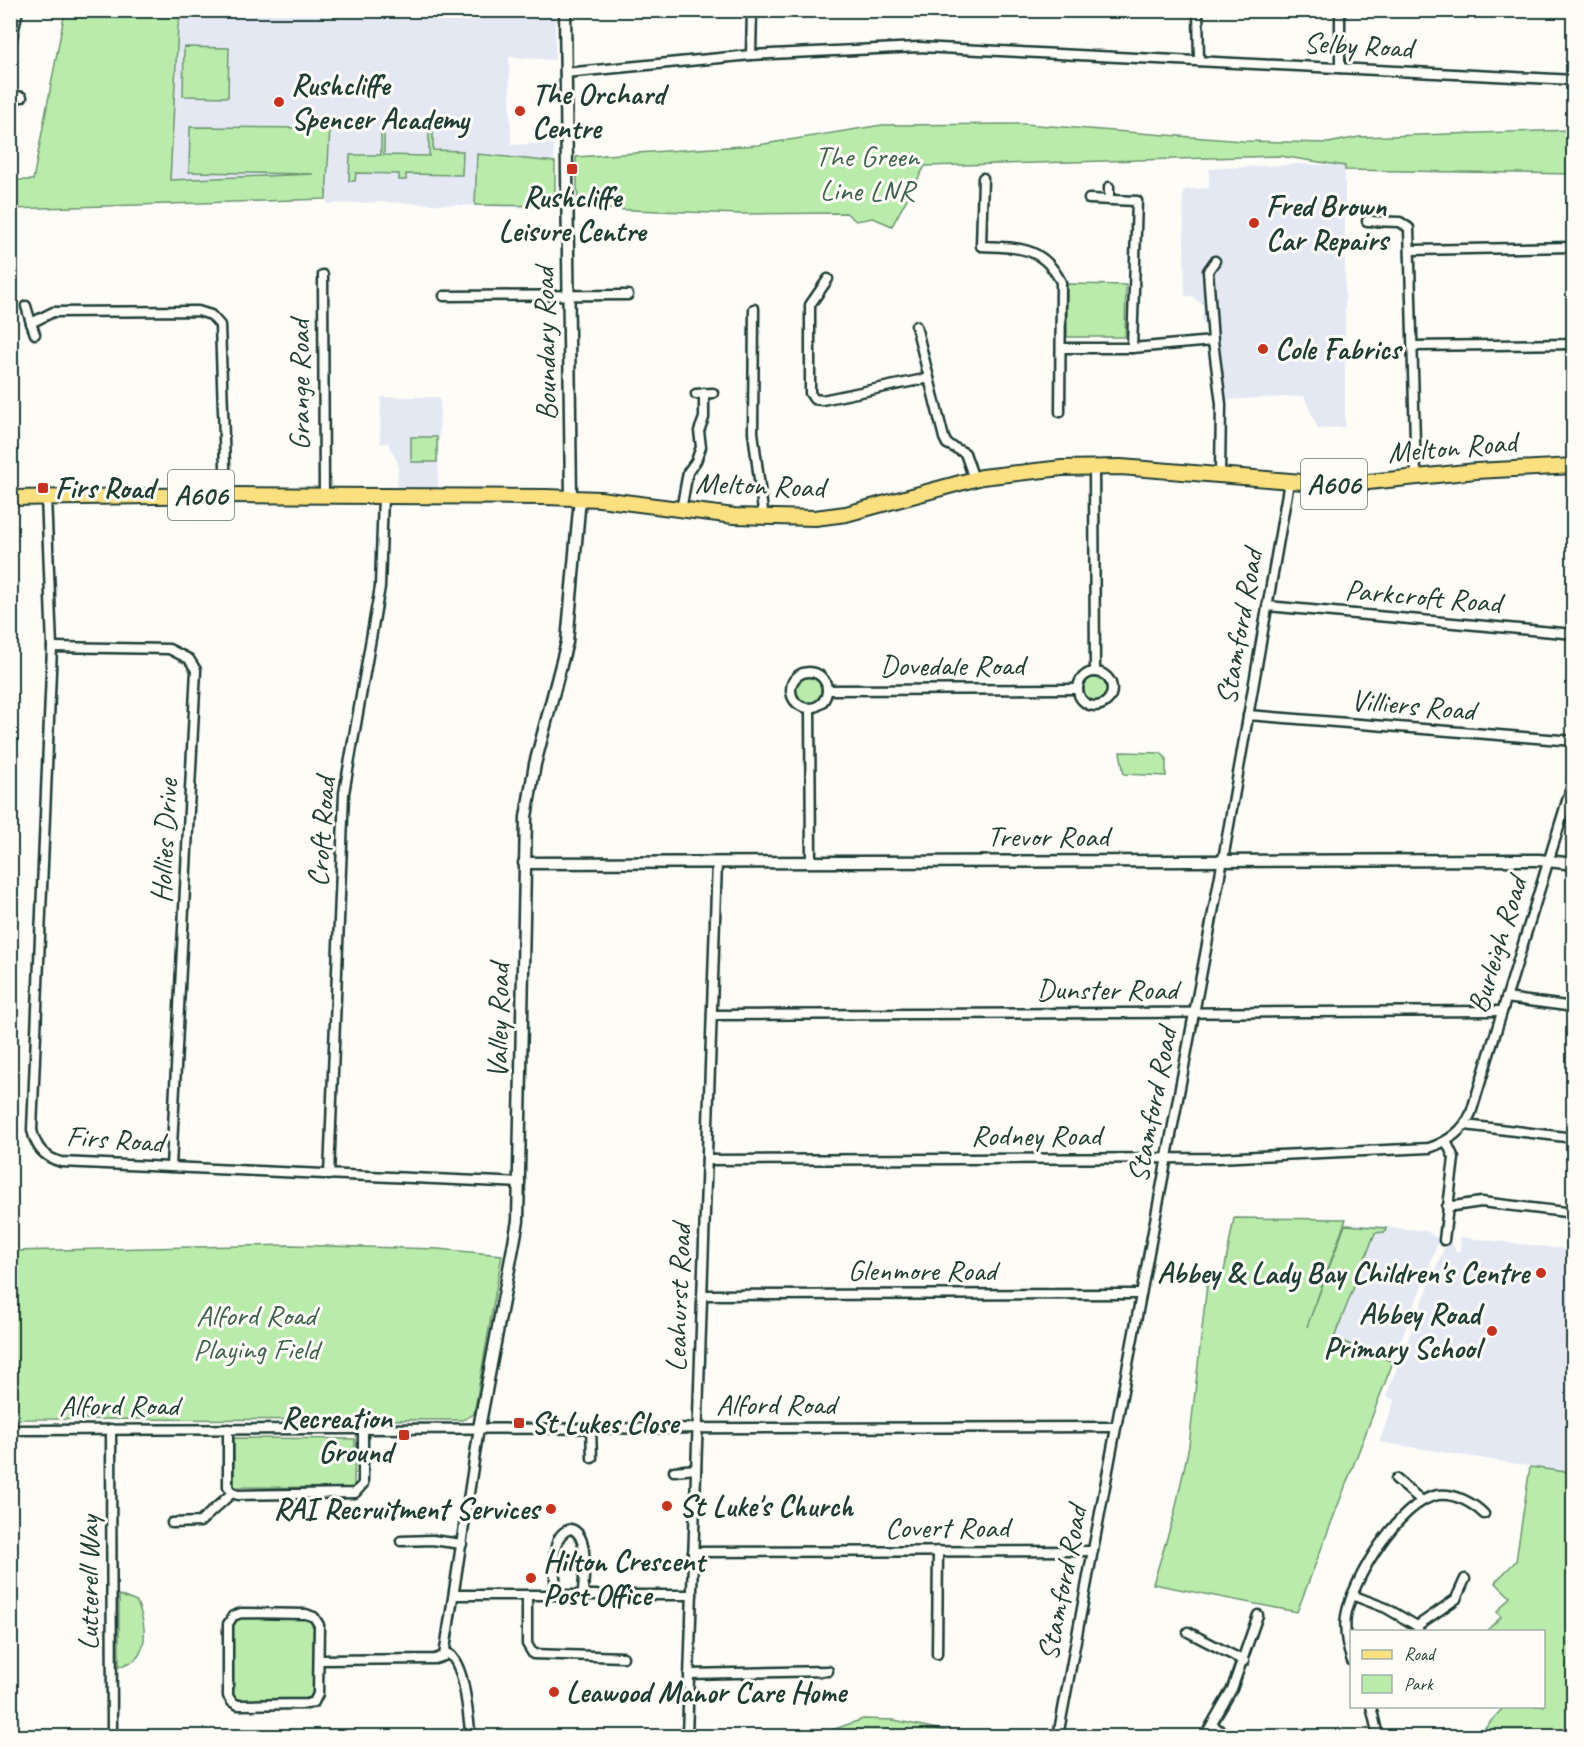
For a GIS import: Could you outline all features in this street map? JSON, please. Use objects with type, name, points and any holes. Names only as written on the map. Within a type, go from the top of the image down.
[{"type":"main road","name":"Melton Road","points":[[10,498],[324,495],[575,498],[764,519],[815,518],[846,513],[974,479],[1016,472],[1094,466],[1221,474],[1339,485],[1574,466]]},
{"type":"street","points":[[10,48],[18,10]]},
{"type":"street","name":"Boundary Road","points":[[565,10],[568,295],[575,498]]},
{"type":"street","points":[[751,55],[752,10]]},
{"type":"street","points":[[1198,10],[1199,61]]},
{"type":"street","points":[[1340,10],[1340,68]]},
{"type":"street","name":"Selby Road","points":[[565,73],[751,55],[919,47],[1574,80]]},
{"type":"street","points":[[10,96],[22,97]]},
{"type":"street","points":[[983,178],[981,246],[1032,250],[1058,276],[1062,290],[1060,412]]},
{"type":"street","points":[[1109,188],[1109,200]]},
{"type":"street","points":[[1089,199],[1137,201],[1132,348]]},
{"type":"street","points":[[1367,221],[1400,222],[1409,228],[1412,250],[1416,477]]},
{"type":"street","points":[[1412,250],[1574,247]]},
{"type":"street","points":[[1215,261],[1208,271],[1205,292],[1221,404],[1221,474]]},
{"type":"street","name":"Grange Road","points":[[323,275],[324,495]]},
{"type":"street","points":[[828,279],[810,305],[810,393],[814,399],[822,400],[929,378]]},
{"type":"street","points":[[444,296],[628,295]]},
{"type":"street","points":[[26,306],[35,334]]},
{"type":"street","points":[[754,309],[753,432],[764,519]]},
{"type":"street","points":[[31,323],[53,312],[198,311],[211,315],[220,325],[226,495]]},
{"type":"street","points":[[916,326],[944,438],[948,444],[968,457],[974,479]]},
{"type":"street","points":[[1062,348],[1132,348],[1213,341]]},
{"type":"street","points":[[1414,346],[1574,344]]},
{"type":"street","points":[[681,510],[688,472],[696,461],[701,447],[699,431],[704,418],[704,393]]},
{"type":"street","points":[[1094,466],[1095,672]]},
{"type":"street","name":"Stamford Road","points":[[1058,1737],[1223,859],[1289,482]]},
{"type":"street","name":"Firs Road","points":[[46,496],[52,647],[32,1130],[34,1140],[45,1155],[61,1162],[520,1183]]},
{"type":"street","name":"Croft Road","points":[[329,1175],[344,793],[380,587],[382,496]]},
{"type":"street","name":"Valley Road","points":[[446,1652],[479,1428],[514,1254],[520,1183],[526,816],[535,764],[567,642],[575,498]]},
{"type":"street","name":"Parkcroft Road","points":[[1267,606],[1574,634]]},
{"type":"street","name":"Hollies Drive","points":[[52,647],[169,649],[189,659],[196,670],[171,1167]]},
{"type":"street","points":[[1095,672],[1109,678],[1113,688],[1110,699],[1101,705],[1090,705],[1081,699],[1078,689],[1081,679],[1095,672]]},
{"type":"street","points":[[814,673],[823,679],[827,690],[820,704],[810,708],[799,705],[792,696],[792,685],[798,676],[814,673]]},
{"type":"street","name":"Dovedale Road","points":[[827,690],[1078,689]]},
{"type":"street","points":[[810,708],[812,861]]},
{"type":"street","name":"Villiers Road","points":[[1248,715],[1574,741]]},
{"type":"street","name":"Burleigh Road","points":[[1465,1125],[1574,778]]},
{"type":"street","name":"Trevor Road","points":[[524,863],[1223,859],[1548,861],[1573,864]]},
{"type":"street","name":"Leahurst Road","points":[[687,1737],[717,862]]},
{"type":"street","points":[[1506,998],[1574,1007]]},
{"type":"street","name":"Dunster Road","points":[[712,1015],[1502,1011]]},
{"type":"street","points":[[1465,1125],[1574,1138]]},
{"type":"street","name":"Rodney Road","points":[[707,1160],[1166,1159],[1429,1148],[1446,1141],[1465,1125]]},
{"type":"street","points":[[1444,1240],[1454,1158],[1446,1141]]},
{"type":"street","points":[[1447,1206],[1481,1202],[1574,1213]]},
{"type":"street","name":"Glenmore Road","points":[[702,1295],[1141,1294]]},
{"type":"street","name":"Alford Road","points":[[10,1430],[1116,1427]]},
{"type":"street","points":[[591,1428],[592,1458]]},
{"type":"street","name":"Lutterell Way","points":[[111,1429],[112,1737]]},
{"type":"street","points":[[228,1429],[228,1487],[232,1493],[238,1495],[355,1493],[363,1484],[363,1429]]},
{"type":"street","points":[[674,1471],[696,1469]]},
{"type":"street","points":[[1396,1479],[1422,1501]]},
{"type":"street","points":[[172,1523],[200,1522],[232,1493]]},
{"type":"street","points":[[1350,1652],[1345,1629],[1352,1595],[1365,1566],[1383,1540],[1422,1501],[1439,1495],[1458,1497],[1485,1514]]},
{"type":"street","points":[[556,1595],[557,1540],[562,1533],[571,1529],[578,1532],[583,1540],[583,1595]]},
{"type":"street","points":[[401,1541],[432,1540],[462,1544]]},
{"type":"street","points":[[937,1654],[938,1551]]},
{"type":"street","name":"Covert Road","points":[[693,1552],[1093,1551]]},
{"type":"street","points":[[1352,1595],[1386,1608],[1418,1629],[1456,1599],[1465,1580]]},
{"type":"street","points":[[454,1595],[692,1595]]},
{"type":"street","points":[[527,1595],[527,1644],[533,1654],[623,1657]]},
{"type":"street","points":[[241,1613],[306,1614],[314,1617],[319,1625],[319,1660],[318,1694],[314,1702],[238,1705],[228,1696],[228,1624],[233,1616],[241,1613]]},
{"type":"street","points":[[1205,1737],[1232,1689],[1244,1661],[1258,1615]]},
{"type":"street","points":[[1188,1632],[1244,1661]]},
{"type":"street","points":[[319,1660],[435,1659],[440,1658],[446,1652],[452,1655],[460,1666],[471,1737]]},
{"type":"street","points":[[689,1674],[828,1671]]},
{"type":"street","points":[[1371,1708],[1378,1737]]},
{"type":"street","points":[[1212,1725],[1228,1737]]},
{"type":"shaded area","name":"Rushcliffe Spencer Academy","points":[[65,11],[555,11],[555,60],[509,57],[511,145],[554,143],[554,209],[385,202],[327,204],[326,173],[170,180],[33,181]]},
{"type":"shaded area","points":[[1299,164],[1345,166],[1345,427],[1318,429],[1304,396],[1222,400],[1218,333],[1202,323],[1203,305],[1192,296],[1185,296],[1183,190],[1209,188],[1209,169]]},
{"type":"shaded area","points":[[381,397],[440,397],[438,488],[397,487],[398,463],[388,443],[380,443]]},
{"type":"shaded area","points":[[1344,1223],[1427,1231],[1439,1240],[1393,1362],[1306,1327]]},
{"type":"shaded area","name":"Abbey Road Primary School","points":[[1460,1237],[1573,1250],[1573,1473],[1379,1442],[1395,1400],[1386,1396],[1424,1298],[1446,1243],[1452,1243],[1456,1252],[1461,1250]]},
{"type":"green space","points":[[65,11],[182,11],[178,26],[170,180],[313,174],[189,172],[190,127],[330,128],[326,199],[11,209],[11,180],[33,180]]},
{"type":"green space","points":[[184,47],[229,48],[228,97],[183,96]]},
{"type":"green space","points":[[430,116],[439,117],[439,122],[433,123],[433,150],[463,151],[462,175],[406,174],[406,180],[399,180],[399,174],[356,173],[355,181],[349,181],[350,155],[381,155],[381,131],[384,131],[384,155],[429,156],[429,128],[422,128],[422,120]]},
{"type":"green space","name":"The Green Line LNR","points":[[1024,124],[1243,141],[1328,143],[1359,137],[1573,130],[1573,174],[1345,170],[1345,166],[1280,156],[925,166],[892,226],[873,218],[856,221],[846,213],[740,214],[578,208],[576,157],[758,145],[882,125]]},
{"type":"green space","points":[[477,154],[555,162],[555,206],[475,205]]},
{"type":"green space","points":[[1067,284],[1126,285],[1125,337],[1067,337]]},
{"type":"green space","points":[[411,437],[437,437],[437,462],[411,462]]},
{"type":"green space","points":[[1095,676],[1104,680],[1108,689],[1104,698],[1095,702],[1086,698],[1082,689],[1086,680]]},
{"type":"green space","points":[[809,677],[818,681],[822,690],[818,699],[809,703],[800,699],[796,690],[800,681]]},
{"type":"green space","points":[[1120,752],[1161,753],[1166,758],[1166,776],[1124,774]]},
{"type":"green space","points":[[1234,1218],[1346,1219],[1307,1327],[1345,1225],[1386,1228],[1385,1232],[1375,1233],[1334,1338],[1393,1362],[1297,1612],[1153,1584],[1174,1515],[1189,1446],[1208,1275],[1223,1277]]},
{"type":"green space","name":"Alford Road Playing Field","points":[[290,1245],[438,1249],[502,1255],[474,1414],[463,1420],[11,1419],[11,1251]]},
{"type":"green space","points":[[234,1438],[355,1439],[354,1488],[234,1487]]},
{"type":"green space","points":[[1530,1467],[1573,1473],[1573,1736],[1477,1736],[1503,1708],[1545,1708],[1545,1630],[1487,1630],[1501,1617],[1497,1612],[1510,1597],[1495,1582],[1516,1561]]},
{"type":"green space","points":[[119,1595],[137,1602],[144,1632],[140,1654],[135,1660],[122,1666],[119,1666]]},
{"type":"green space","points":[[306,1614],[319,1625],[314,1702],[232,1702],[228,1624],[233,1616]]},
{"type":"green space","points":[[863,1719],[894,1720],[971,1736],[815,1736]]},
{"type":"place","name":"Rushcliffe Spencer Academy","points":[[279,102]]},
{"type":"place","name":"The Orchard Centre","points":[[520,111]]},
{"type":"place","name":"Rushcliffe Leisure Centre","points":[[572,169]]},
{"type":"place","name":"Fred Brown Car Repairs","points":[[1254,223]]},
{"type":"place","name":"Cole Fabrics","points":[[1263,349]]},
{"type":"place","name":"Firs Road","points":[[43,488]]},
{"type":"place","name":"Abbey & Lady Bay Children's Centre","points":[[1541,1273]]},
{"type":"place","name":"Abbey Road Primary School","points":[[1492,1331]]},
{"type":"place","name":"St Lukes Close","points":[[519,1423]]},
{"type":"place","name":"Recreation Ground","points":[[404,1435]]},
{"type":"place","name":"St Luke's Church","points":[[667,1506]]},
{"type":"place","name":"RAI Recruitment Services","points":[[551,1509]]},
{"type":"place","name":"Hilton Crescent Post Office","points":[[531,1578]]},
{"type":"place","name":"Leawood Manor Care Home","points":[[554,1692]]}]
